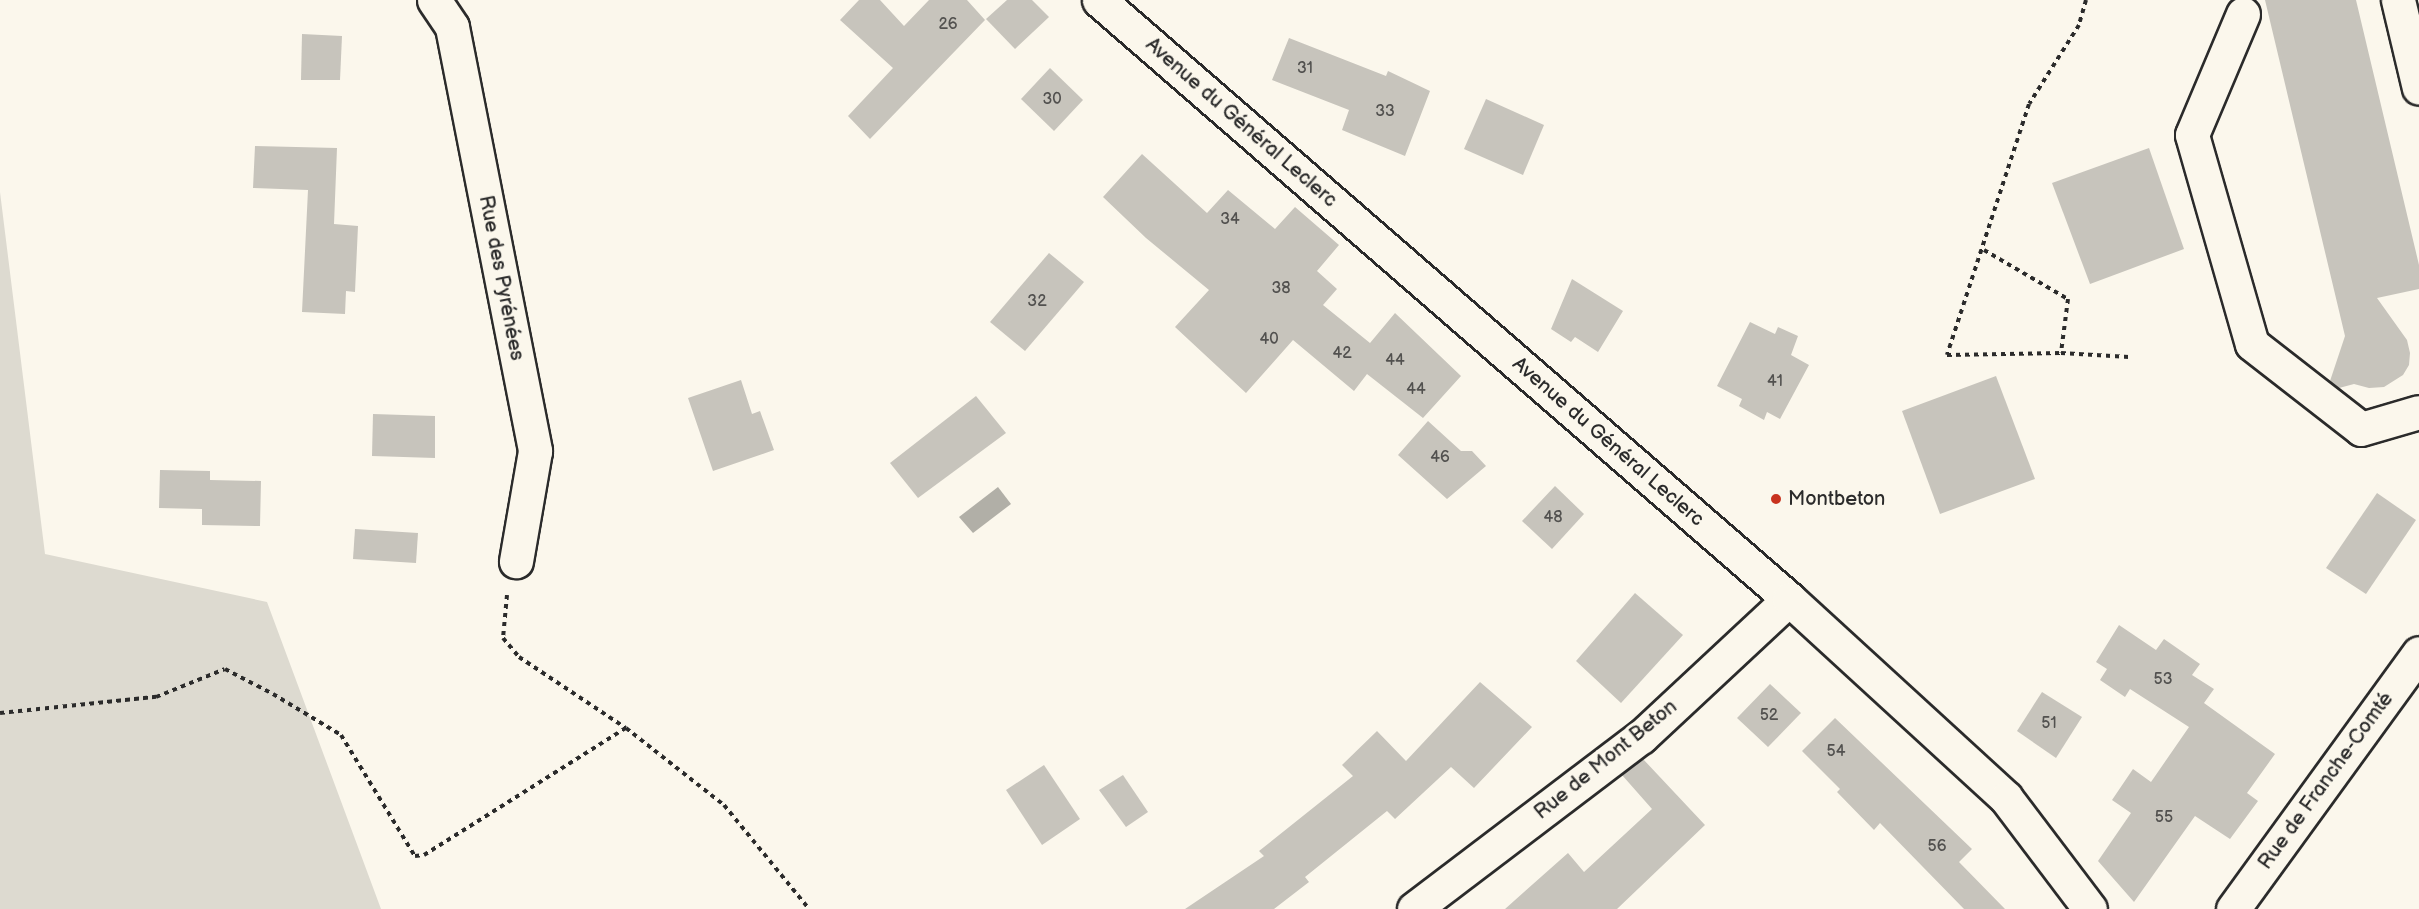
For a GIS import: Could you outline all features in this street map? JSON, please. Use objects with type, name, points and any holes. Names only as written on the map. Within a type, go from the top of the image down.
[{"type":"street","name":"Rue des Pyrénées","points":[[434,0],[452,27],[535,451],[516,561]]},
{"type":"street","name":"Avenue du Général Leclerc","points":[[1101,0],[1789,599],[2006,798],[2090,909]]},
{"type":"street","points":[[2398,0],[2419,87]]},
{"type":"street","points":[[2243,14],[2192,135],[2252,344],[2361,429],[2419,412]]},
{"type":"street","name":"Rue de Mont Beton","points":[[1414,909],[1641,737],[1789,599]]},
{"type":"street","name":"Rue de Franche-Comté","points":[[2233,909],[2419,653]]},
{"type":"path","points":[[2086,0],[2079,25],[2029,104],[1984,250],[1947,355],[2061,353],[2129,357]]},
{"type":"path","points":[[1984,250],[2068,299],[2061,353]]},
{"type":"path","points":[[516,561],[508,591],[503,638],[519,657],[626,728],[724,805],[809,909]]},
{"type":"path","points":[[0,713],[156,697],[225,669],[273,694],[341,735],[415,856],[424,855],[626,728]]},
{"type":"shaded area","points":[[0,192],[45,554],[267,602],[381,909],[0,909]]},
{"type":"shaded area","points":[[998,487],[1011,504],[973,533],[959,517]]},
{"type":"building","points":[[859,0],[880,0],[904,26],[929,0],[967,0],[985,20],[870,139],[848,116],[893,68],[840,20]]},
{"type":"building","points":[[1007,0],[1032,0],[1049,17],[1015,49],[986,19]]},
{"type":"building","points":[[2265,0],[2356,0],[2419,265],[2419,289],[2377,298],[2407,340],[2410,353],[2409,365],[2403,375],[2384,387],[2369,388],[2354,384],[2339,388],[2330,381],[2345,336]]},
{"type":"building","points":[[302,34],[342,36],[340,80],[301,80]]},
{"type":"building","points":[[1289,38],[1386,76],[1388,71],[1430,91],[1405,156],[1342,130],[1349,110],[1272,80]]},
{"type":"building","points":[[1050,68],[1083,100],[1054,131],[1021,99]]},
{"type":"building","points":[[1486,99],[1544,125],[1523,175],[1464,149]]},
{"type":"building","points":[[255,146],[337,148],[334,224],[358,226],[355,292],[346,291],[345,314],[302,312],[308,190],[253,188]]},
{"type":"building","points":[[2149,148],[2184,249],[2090,284],[2052,183]]},
{"type":"building","points":[[1142,154],[1207,213],[1228,190],[1275,229],[1295,207],[1339,245],[1317,271],[1337,289],[1323,305],[1370,343],[1395,313],[1461,376],[1423,418],[1367,374],[1354,391],[1293,340],[1246,393],[1175,327],[1209,290],[1146,238],[1103,197]]},
{"type":"building","points":[[1049,253],[1084,282],[1025,351],[990,322]]},
{"type":"building","points":[[1572,279],[1623,311],[1598,352],[1575,337],[1571,342],[1551,329]]},
{"type":"building","points":[[1750,322],[1775,334],[1778,327],[1798,336],[1791,355],[1809,365],[1780,419],[1767,412],[1764,420],[1739,406],[1742,399],[1717,386]]},
{"type":"building","points":[[1996,376],[2035,479],[1940,514],[1902,411]]},
{"type":"building","points":[[741,380],[752,414],[760,411],[774,450],[713,471],[688,398]]},
{"type":"building","points":[[976,396],[1006,433],[918,498],[890,463]]},
{"type":"building","points":[[373,414],[435,416],[435,458],[372,456]]},
{"type":"building","points":[[1428,421],[1461,451],[1472,451],[1486,466],[1447,499],[1398,455]]},
{"type":"building","points":[[160,470],[210,471],[210,480],[261,481],[260,526],[202,525],[202,509],[159,508]]},
{"type":"building","points":[[1555,486],[1584,514],[1552,549],[1522,521]]},
{"type":"building","points":[[2377,493],[2416,520],[2366,594],[2326,568]]},
{"type":"building","points":[[355,529],[418,533],[416,563],[353,559]]},
{"type":"building","points":[[1635,593],[1683,635],[1621,703],[1576,661]]},
{"type":"building","points":[[2119,625],[2156,650],[2164,639],[2200,664],[2192,675],[2214,689],[2204,703],[2275,754],[2247,793],[2258,801],[2230,839],[2195,816],[2134,902],[2098,861],[2131,813],[2112,800],[2133,769],[2151,782],[2189,727],[2130,689],[2125,697],[2100,680],[2107,669],[2096,662]]},
{"type":"building","points":[[1480,682],[1532,727],[1474,788],[1451,767],[1395,819],[1387,811],[1305,877],[1309,882],[1274,909],[1185,909],[1264,856],[1259,851],[1353,776],[1342,765],[1377,731],[1406,761]]},
{"type":"building","points":[[1770,684],[1801,713],[1768,747],[1737,718]]},
{"type":"building","points":[[2042,692],[2082,717],[2056,758],[2017,731]]},
{"type":"building","points":[[1835,718],[1972,849],[1959,862],[2005,909],[1964,909],[1880,823],[1874,830],[1837,792],[1840,789],[1802,751]]},
{"type":"building","points":[[1643,759],[1705,825],[1617,909],[1505,909],[1568,853],[1584,872],[1652,809],[1622,775]]},
{"type":"building","points":[[1044,765],[1080,819],[1042,845],[1006,790]]},
{"type":"building","points":[[1123,775],[1148,812],[1126,827],[1099,790]]},
{"type":"place","name":"Montbeton","points":[[1776,499]]}]
